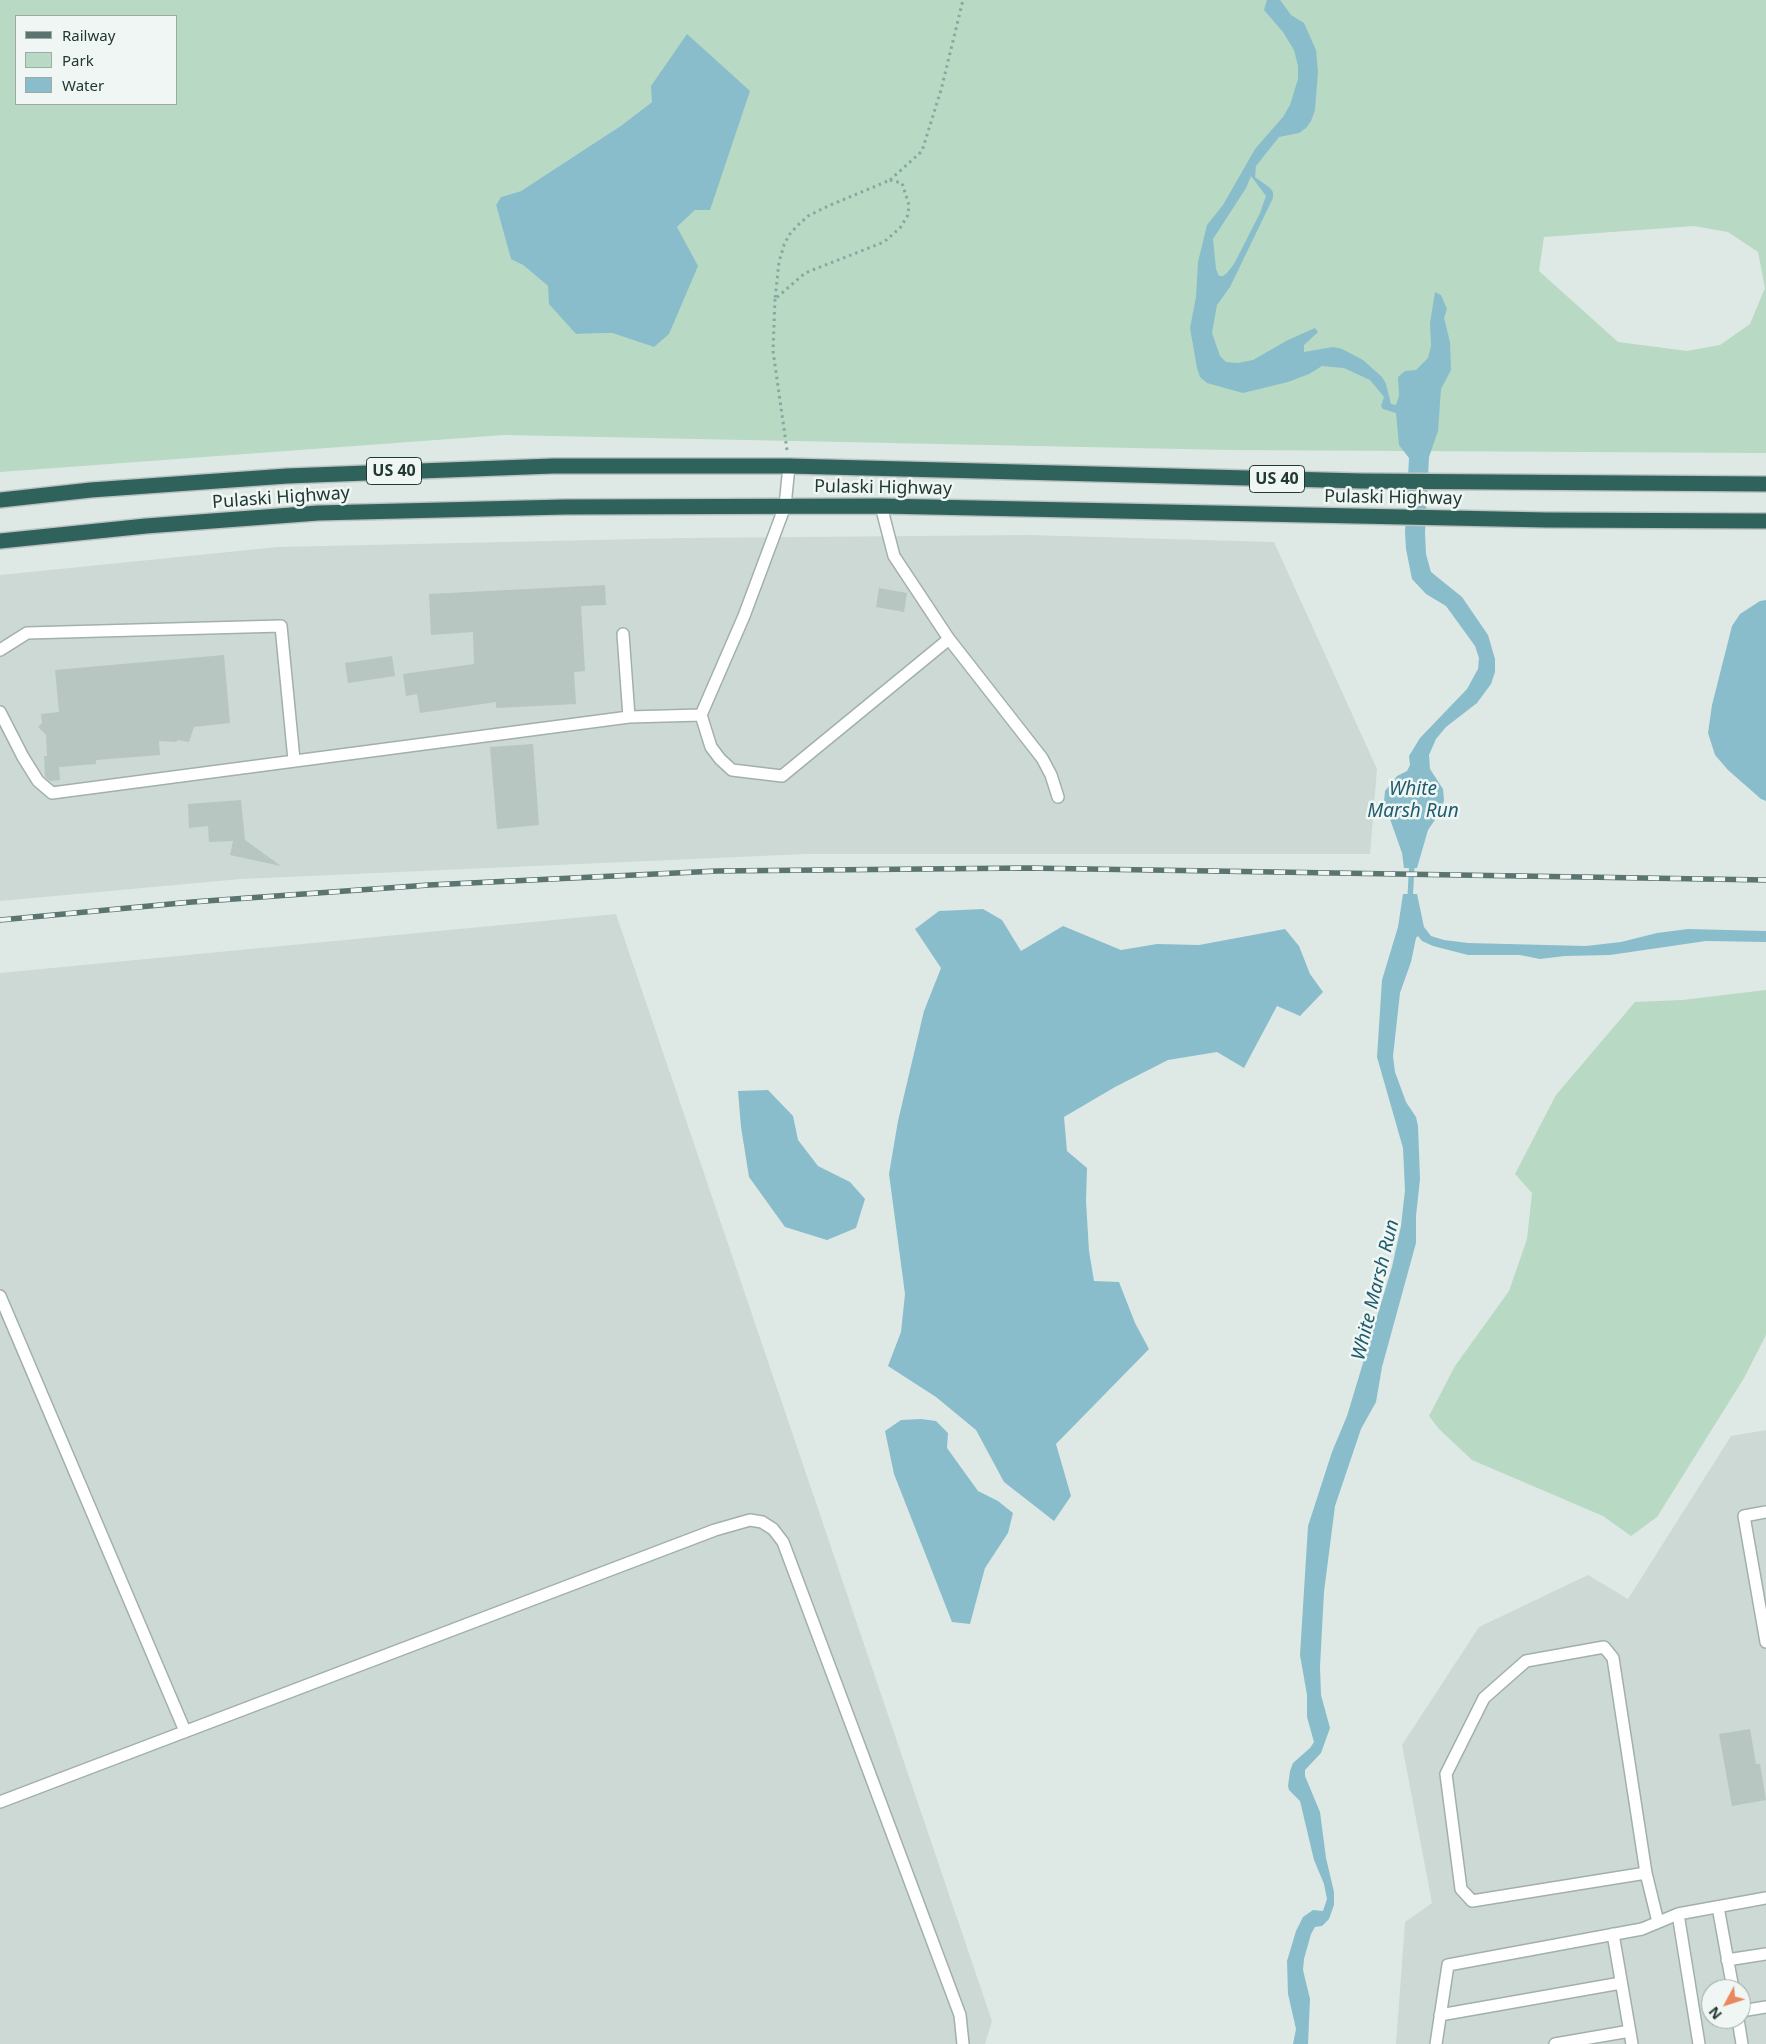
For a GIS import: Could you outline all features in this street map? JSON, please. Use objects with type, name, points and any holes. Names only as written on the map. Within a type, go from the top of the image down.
[{"type":"highway","name":"Pulaski Highway","points":[[0,500],[208,481],[438,469],[563,466],[789,466],[1362,481],[1766,484]]},
{"type":"highway","name":"Pulaski Highway","points":[[0,541],[146,526],[318,513],[471,508],[881,506],[1527,519],[1766,521]]},
{"type":"lane","points":[[789,466],[784,506],[744,616],[701,715],[712,747],[732,770],[782,776],[950,639]]},
{"type":"lane","points":[[881,506],[894,556],[950,639],[1042,758],[1058,797]]},
{"type":"lane","points":[[0,650],[26,633],[281,626],[294,760]]},
{"type":"lane","points":[[623,634],[629,717]]},
{"type":"lane","points":[[0,712],[22,757],[38,781],[52,793],[629,717],[701,715]]},
{"type":"lane","points":[[0,1296],[185,1731]]},
{"type":"lane","points":[[1766,1512],[1744,1516],[1766,1642]]},
{"type":"lane","points":[[0,1802],[715,1530],[750,1520],[762,1522],[773,1529],[783,1542],[960,2015],[963,2044]]},
{"type":"lane","points":[[1646,1873],[1472,1901],[1461,1889],[1446,1774],[1484,1698],[1526,1661],[1604,1647],[1614,1658],[1646,1873],[1658,1922]]},
{"type":"lane","points":[[1436,2044],[1448,1965],[1642,1929],[1678,1914],[1766,1898]]},
{"type":"lane","points":[[1718,1906],[1731,1979]]},
{"type":"lane","points":[[1678,1914],[1699,2044]]},
{"type":"lane","points":[[1613,1934],[1632,2044]]},
{"type":"lane","points":[[1727,1960],[1766,1954]]},
{"type":"lane","points":[[1440,2014],[1621,1983]]},
{"type":"lane","points":[[1751,2009],[1766,2007]]},
{"type":"lane","points":[[1740,2029],[1742,2044]]},
{"type":"lane","points":[[1555,2044],[1630,2031]]},
{"type":"path","points":[[789,466],[774,350],[775,299],[779,262],[784,245],[789,235],[808,216],[890,180],[922,151],[941,90],[963,0]]},
{"type":"path","points":[[775,299],[805,273],[884,242],[900,228],[908,215],[909,204],[902,183],[890,180]]},
{"type":"shaded area","points":[[1029,535],[1274,542],[1377,769],[1370,854],[806,854],[241,879],[0,901],[0,575],[278,547],[685,538]]},
{"type":"shaded area","points":[[616,914],[992,2021],[985,2044],[0,2044],[0,973]]},
{"type":"shaded area","points":[[1766,1430],[1766,2044],[1396,2044],[1405,1922],[1432,1903],[1402,1745],[1479,1627],[1588,1575],[1628,1599],[1731,1436]]},
{"type":"green space","points":[[0,0],[1766,0],[1766,453],[1230,450],[504,435],[0,472]],"holes":[[[652,102],[695,210],[677,227],[654,347],[612,333],[576,334],[548,286],[523,265],[511,258],[496,205],[501,197],[521,191],[622,125]],[[1694,226],[1728,232],[1758,252],[1765,288],[1750,324],[1720,345],[1687,351],[1618,342],[1539,271],[1544,237]]]},
{"type":"green space","points":[[1766,990],[1766,1335],[1744,1378],[1657,1517],[1631,1536],[1603,1516],[1472,1460],[1439,1429],[1429,1416],[1455,1366],[1509,1291],[1527,1239],[1532,1193],[1515,1174],[1556,1095],[1635,1002],[1682,1000]]},
{"type":"water","name":"White Marsh Run","points":[[1267,0],[1280,0],[1291,15],[1304,23],[1316,50],[1318,72],[1315,110],[1306,128],[1299,133],[1279,137],[1256,166],[1255,177],[1270,188],[1273,192],[1273,198],[1230,287],[1217,305],[1212,333],[1220,356],[1226,362],[1238,363],[1253,360],[1288,340],[1315,328],[1318,332],[1304,345],[1304,352],[1333,347],[1342,349],[1363,360],[1382,377],[1386,384],[1391,404],[1396,405],[1399,396],[1398,377],[1405,371],[1416,370],[1428,358],[1431,346],[1430,323],[1435,292],[1441,295],[1447,309],[1444,318],[1450,342],[1451,370],[1441,389],[1438,431],[1429,457],[1425,533],[1426,554],[1431,572],[1462,597],[1488,635],[1495,659],[1495,672],[1491,684],[1477,703],[1446,727],[1436,739],[1429,755],[1430,769],[1443,789],[1444,800],[1441,811],[1428,830],[1417,868],[1404,868],[1402,853],[1384,802],[1385,791],[1397,776],[1407,771],[1410,765],[1409,756],[1420,738],[1467,689],[1478,669],[1479,658],[1475,646],[1446,606],[1426,594],[1412,579],[1406,549],[1405,532],[1409,458],[1399,445],[1396,413],[1383,409],[1381,406],[1384,397],[1370,380],[1344,368],[1322,366],[1309,374],[1288,382],[1243,393],[1207,383],[1200,377],[1197,368],[1190,328],[1196,297],[1198,262],[1207,225],[1223,205],[1255,149],[1283,117],[1290,105],[1298,79],[1298,66],[1294,50],[1283,32],[1264,10]],"holes":[[[1251,176],[1266,196],[1260,213],[1234,264],[1227,273],[1219,276],[1216,269],[1213,239],[1246,188]]]},
{"type":"water","points":[[687,34],[750,91],[710,210],[695,210],[677,227],[698,266],[669,334],[654,347],[612,333],[576,334],[549,304],[548,286],[523,265],[511,259],[496,205],[501,197],[521,191],[622,125],[652,102],[651,86]]},
{"type":"water","points":[[1766,600],[1766,801],[1761,799],[1728,770],[1715,755],[1708,733],[1712,705],[1732,626],[1740,614],[1760,601]]},
{"type":"water","name":"White Marsh Run","points":[[1403,894],[1417,894],[1424,927],[1431,936],[1444,940],[1468,943],[1586,946],[1621,942],[1657,933],[1688,929],[1766,931],[1766,942],[1706,941],[1610,955],[1565,956],[1540,959],[1520,955],[1468,955],[1433,946],[1422,941],[1418,936],[1416,938],[1411,962],[1400,993],[1393,1056],[1395,1072],[1406,1102],[1416,1117],[1418,1126],[1420,1179],[1416,1216],[1416,1243],[1382,1367],[1376,1402],[1361,1429],[1335,1506],[1324,1592],[1320,1667],[1321,1695],[1330,1728],[1321,1753],[1305,1770],[1305,1776],[1320,1812],[1326,1858],[1334,1892],[1334,1905],[1329,1919],[1322,1926],[1315,1927],[1311,1934],[1304,1959],[1303,1970],[1310,1999],[1308,2044],[1293,2044],[1296,2029],[1288,1994],[1287,1961],[1296,1931],[1303,1917],[1313,1910],[1323,1911],[1327,1899],[1324,1884],[1314,1860],[1300,1801],[1289,1790],[1288,1786],[1293,1763],[1314,1742],[1307,1717],[1307,1695],[1300,1655],[1308,1526],[1332,1452],[1347,1416],[1392,1267],[1401,1226],[1405,1190],[1403,1148],[1377,1057],[1382,980],[1398,927]]},
{"type":"water","points":[[983,909],[1002,920],[1021,951],[1063,926],[1121,950],[1157,944],[1199,945],[1285,929],[1299,946],[1310,974],[1323,992],[1300,1016],[1277,1006],[1244,1068],[1217,1052],[1168,1060],[1115,1087],[1064,1117],[1067,1151],[1087,1168],[1086,1201],[1089,1251],[1094,1281],[1119,1282],[1135,1323],[1149,1349],[1056,1444],[1071,1496],[1054,1521],[1004,1482],[976,1430],[936,1397],[888,1366],[901,1332],[905,1294],[889,1174],[898,1121],[924,1011],[941,968],[915,929],[939,911]]},
{"type":"water","points":[[768,1090],[793,1116],[798,1140],[818,1166],[850,1182],[865,1199],[856,1228],[827,1240],[785,1227],[749,1177],[741,1127],[738,1091]]},
{"type":"water","points":[[921,1419],[936,1421],[948,1433],[947,1448],[978,1491],[998,1501],[1013,1513],[1008,1533],[985,1568],[970,1624],[952,1622],[894,1474],[885,1431],[901,1420]]},
{"type":"building","points":[[605,585],[606,605],[581,606],[585,671],[574,672],[576,704],[496,708],[496,702],[420,713],[417,694],[406,696],[403,674],[474,664],[473,632],[431,635],[429,594]]},
{"type":"building","points":[[879,588],[907,593],[904,612],[876,607]]},
{"type":"building","points":[[224,655],[230,723],[194,727],[189,742],[178,740],[176,742],[159,741],[160,755],[96,760],[96,764],[59,767],[60,780],[50,781],[45,777],[46,735],[38,727],[42,723],[41,714],[59,712],[55,670]]},
{"type":"building","points":[[392,656],[395,676],[348,683],[345,663]]},
{"type":"building","points":[[533,744],[539,825],[497,829],[490,747]]},
{"type":"building","points":[[241,800],[245,840],[281,866],[230,855],[233,841],[209,842],[208,826],[189,828],[188,804]]},
{"type":"building","points":[[1750,1729],[1756,1764],[1760,1764],[1766,1800],[1732,1806],[1719,1734]]},
{"type":"waterway","name":"White Marsh Run","points":[[1410,900],[1412,862]]},
{"type":"railway","points":[[0,920],[192,902],[429,885],[717,871],[1027,868],[1766,880]]}]
